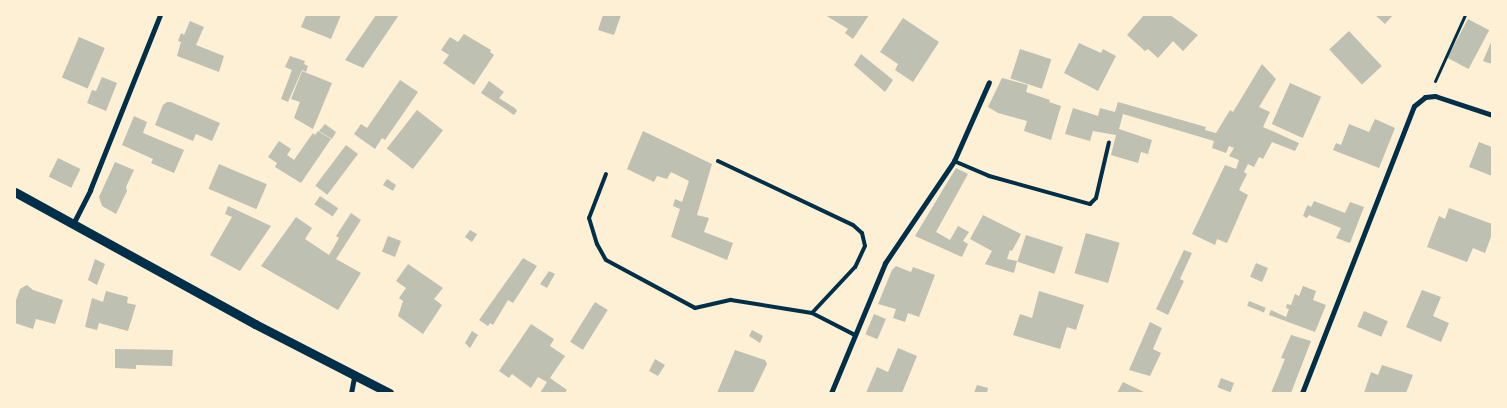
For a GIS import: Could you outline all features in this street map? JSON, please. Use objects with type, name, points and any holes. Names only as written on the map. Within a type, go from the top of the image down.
[{"type":"street","points":[[73,224],[90,190],[160,15]]},
{"type":"street","points":[[831,393],[885,264],[954,160],[989,82]]},
{"type":"street","points":[[1302,393],[1414,106],[1425,97],[1436,96],[1492,115]]},
{"type":"street","points":[[15,192],[354,377],[389,393]]},
{"type":"street","points":[[351,393],[354,377]]},
{"type":"lane","points":[[954,160],[989,176],[1090,204],[1096,198],[1109,142]]},
{"type":"lane","points":[[718,161],[853,225],[862,233],[865,246],[855,267],[812,313]]},
{"type":"lane","points":[[606,174],[589,218],[597,244],[606,260],[695,308],[731,300],[812,313],[855,334]]},
{"type":"path","points":[[1431,96],[1434,83],[1465,15]]},
{"type":"building","points":[[306,15],[341,15],[331,39],[301,27]]},
{"type":"building","points":[[376,15],[399,15],[363,68],[345,60]]},
{"type":"building","points":[[603,15],[621,15],[614,35],[598,30]]},
{"type":"building","points":[[825,15],[869,15],[853,39],[845,33],[848,29]]},
{"type":"building","points":[[1144,15],[1170,15],[1198,35],[1183,51],[1173,41],[1158,58],[1148,49],[1145,51],[1127,35]]},
{"type":"building","points":[[1375,15],[1393,15],[1385,24]]},
{"type":"building","points":[[903,18],[939,42],[913,82],[895,70],[898,64],[880,52]]},
{"type":"building","points":[[1468,19],[1489,30],[1469,69],[1447,58]]},
{"type":"building","points":[[190,21],[204,27],[196,45],[224,56],[219,72],[177,56],[181,42],[178,41],[181,33],[184,35]]},
{"type":"building","points":[[1349,31],[1382,66],[1362,85],[1329,49]]},
{"type":"building","points":[[464,34],[491,50],[490,52],[494,55],[474,85],[443,63],[449,55],[441,50],[450,37],[458,42]]},
{"type":"building","points":[[79,37],[105,48],[88,88],[62,78]]},
{"type":"building","points":[[1492,40],[1492,64],[1483,61]]},
{"type":"building","points":[[1079,43],[1101,53],[1103,49],[1116,56],[1098,91],[1064,73]]},
{"type":"building","points":[[1020,49],[1051,59],[1042,89],[1010,78]]},
{"type":"building","points":[[861,54],[893,80],[885,92],[854,65]]},
{"type":"building","points":[[290,56],[305,61],[304,64],[308,66],[306,72],[302,70],[288,102],[281,99],[292,70],[285,67]]},
{"type":"building","points":[[1262,64],[1276,79],[1259,107],[1270,112],[1263,127],[1299,143],[1295,151],[1272,142],[1263,159],[1259,157],[1254,167],[1248,164],[1244,172],[1247,174],[1239,190],[1248,195],[1227,243],[1217,239],[1215,245],[1192,234],[1225,165],[1236,169],[1239,160],[1229,156],[1234,148],[1229,146],[1226,153],[1212,148],[1214,141],[1123,114],[1119,129],[1152,140],[1148,154],[1141,152],[1138,163],[1111,155],[1116,135],[1093,131],[1090,141],[1065,134],[1073,108],[1098,116],[1100,108],[1115,112],[1118,102],[1206,127],[1205,130],[1216,133],[1230,110],[1233,112]]},
{"type":"building","points":[[302,71],[332,83],[313,129],[294,118],[300,102],[291,99]]},
{"type":"building","points":[[102,77],[117,83],[106,111],[87,103],[92,90],[96,91]]},
{"type":"building","points":[[1002,78],[1028,85],[1026,92],[1061,106],[1051,140],[1024,131],[1027,121],[998,113],[988,107]]},
{"type":"building","points":[[400,80],[418,92],[385,140],[382,138],[375,149],[354,134],[361,124],[367,128]]},
{"type":"building","points":[[489,81],[504,92],[499,98],[515,108],[517,111],[514,115],[481,93]]},
{"type":"building","points":[[1290,83],[1321,97],[1303,138],[1272,124]]},
{"type":"building","points":[[167,102],[220,123],[212,141],[196,134],[193,141],[155,125],[163,105]]},
{"type":"building","points":[[417,110],[443,130],[413,169],[387,149]]},
{"type":"building","points":[[134,116],[147,122],[143,133],[184,150],[174,173],[151,163],[153,159],[122,145]]},
{"type":"building","points":[[1375,119],[1395,128],[1379,168],[1333,150],[1336,143],[1341,145],[1349,124],[1369,132]]},
{"type":"building","points":[[325,124],[336,132],[332,139],[319,131]]},
{"type":"building","points":[[318,131],[331,139],[301,183],[275,167],[277,163],[268,157],[279,141],[291,149],[287,155],[294,160],[313,133],[315,135]]},
{"type":"building","points":[[643,131],[712,164],[697,215],[709,218],[704,232],[733,243],[727,260],[671,237],[680,209],[673,206],[675,199],[682,202],[689,181],[671,172],[667,179],[657,176],[654,182],[627,169]]},
{"type":"building","points":[[1479,142],[1492,147],[1492,176],[1469,167]]},
{"type":"building","points":[[346,145],[358,154],[327,195],[315,186]]},
{"type":"building","points":[[58,158],[80,169],[71,188],[49,177]]},
{"type":"building","points":[[115,162],[134,170],[116,214],[102,206],[99,197]]},
{"type":"building","points":[[219,164],[267,184],[256,209],[208,189]]},
{"type":"building","points":[[956,168],[968,174],[936,232],[950,240],[958,226],[969,232],[963,241],[968,244],[962,257],[915,236]]},
{"type":"building","points":[[387,179],[396,185],[393,191],[383,185]]},
{"type":"building","points":[[320,196],[338,208],[333,217],[314,204]]},
{"type":"building","points":[[1314,201],[1345,213],[1350,202],[1364,207],[1350,243],[1336,238],[1341,228],[1309,215],[1307,218],[1303,216],[1308,205],[1311,207]]},
{"type":"building","points":[[228,206],[271,226],[240,271],[210,255],[232,217],[225,214]]},
{"type":"building","points":[[1449,208],[1492,224],[1492,234],[1485,253],[1473,248],[1467,262],[1427,247],[1439,216],[1445,219]]},
{"type":"building","points":[[351,213],[361,220],[336,259],[361,273],[338,310],[261,266],[296,217],[312,228],[305,239],[329,255],[339,238],[336,236]]},
{"type":"building","points":[[983,215],[1021,234],[1012,251],[1010,250],[1007,259],[1017,261],[1014,273],[985,264],[992,251],[970,239]]},
{"type":"building","points":[[470,230],[477,234],[472,242],[465,237]]},
{"type":"building","points":[[1086,233],[1120,243],[1108,283],[1074,273]]},
{"type":"building","points":[[1026,235],[1063,247],[1054,274],[1017,262]]},
{"type":"building","points":[[388,236],[401,241],[395,257],[382,252]]},
{"type":"building","points":[[1184,250],[1192,253],[1180,279],[1184,281],[1168,315],[1156,309]]},
{"type":"building","points":[[523,258],[537,266],[513,303],[508,300],[493,325],[490,323],[488,326],[479,320]]},
{"type":"building","points":[[95,259],[105,264],[97,285],[88,280]]},
{"type":"building","points":[[1256,263],[1268,268],[1262,282],[1250,277]]},
{"type":"building","points":[[408,264],[443,288],[434,299],[442,305],[423,334],[398,316],[403,301],[399,298],[406,288],[396,281]]},
{"type":"building","points":[[896,266],[911,272],[913,267],[935,275],[919,317],[908,313],[905,322],[893,318],[896,309],[878,304],[892,270]]},
{"type":"building","points":[[549,271],[555,274],[547,288],[540,284]]},
{"type":"building","points":[[27,285],[33,290],[63,300],[55,324],[36,319],[33,329],[15,323],[15,303],[20,289]]},
{"type":"building","points":[[1303,286],[1316,291],[1313,300],[1326,305],[1315,332],[1269,315],[1271,310],[1286,317],[1289,309],[1286,308],[1287,304],[1291,305],[1295,294],[1299,296]]},
{"type":"building","points":[[1422,290],[1441,297],[1433,316],[1449,323],[1441,342],[1406,327]]},
{"type":"building","points":[[106,291],[128,297],[127,303],[136,305],[128,331],[99,323],[97,330],[85,327],[92,298],[103,302]]},
{"type":"building","points":[[1039,291],[1084,305],[1076,330],[1067,327],[1060,349],[1013,335],[1020,314],[1032,318]]},
{"type":"building","points":[[1249,301],[1266,308],[1264,312],[1247,306]]},
{"type":"building","points":[[595,302],[608,310],[583,350],[570,342]]},
{"type":"building","points":[[1364,311],[1388,321],[1381,337],[1357,327]]},
{"type":"building","points":[[874,314],[886,319],[877,339],[865,334]]},
{"type":"building","points":[[1150,322],[1162,328],[1153,349],[1161,353],[1150,376],[1129,370]]},
{"type":"building","points":[[531,324],[554,339],[550,346],[565,356],[550,378],[567,390],[565,393],[540,393],[547,382],[538,377],[531,388],[512,374],[509,378],[499,371]]},
{"type":"building","points":[[752,330],[763,336],[760,343],[749,336]]},
{"type":"building","points":[[472,331],[478,335],[470,348],[465,343]]},
{"type":"building","points":[[1291,335],[1311,341],[1291,393],[1271,393],[1285,359],[1281,358]]},
{"type":"building","points":[[898,348],[917,356],[902,393],[866,393],[877,367],[888,372]]},
{"type":"building","points":[[115,349],[173,350],[172,366],[136,365],[136,369],[115,368]]},
{"type":"building","points":[[735,350],[765,360],[767,364],[753,393],[717,393]]},
{"type":"building","points":[[655,359],[665,365],[658,376],[649,371]]},
{"type":"building","points":[[1382,365],[1413,375],[1406,393],[1364,393],[1371,372],[1378,375]]},
{"type":"building","points":[[1221,378],[1234,383],[1230,392],[1217,387]]},
{"type":"building","points":[[1123,382],[1146,393],[1117,393]]},
{"type":"building","points":[[977,385],[988,388],[987,393],[974,393]]}]
